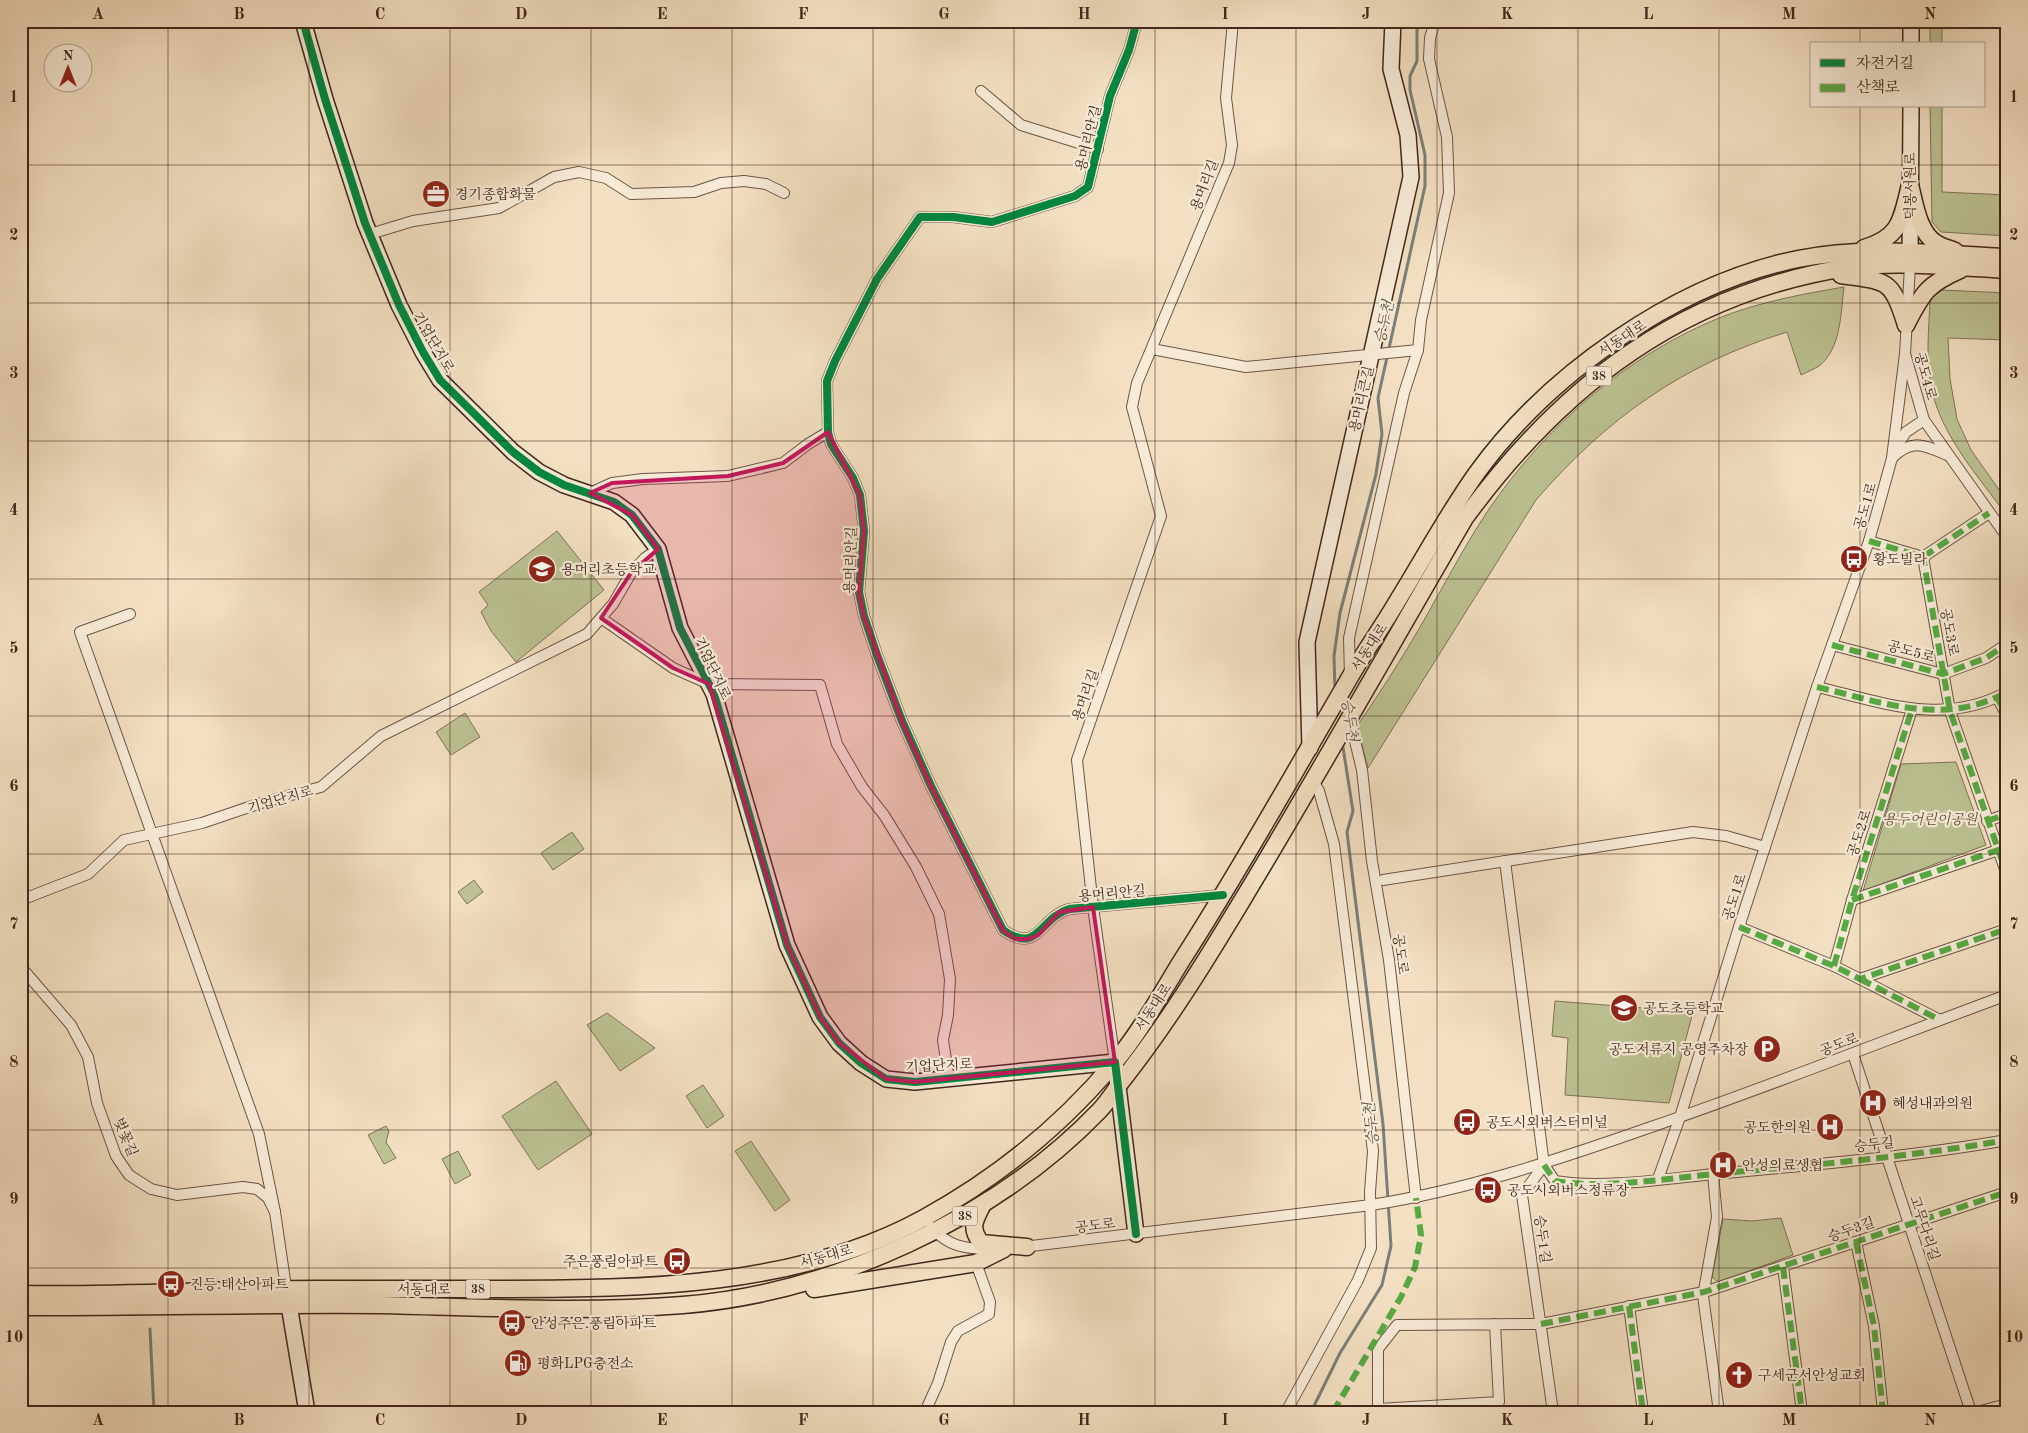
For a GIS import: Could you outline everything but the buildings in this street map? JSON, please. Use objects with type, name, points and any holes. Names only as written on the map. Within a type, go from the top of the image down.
[{"type":"main road","points":[[1850,252],[1881,243],[1892,235],[1899,225],[1910,185]]},
{"type":"main road","points":[[1906,325],[1927,289],[1937,280],[1966,262],[1928,236],[1921,224],[1910,185]]},
{"type":"main road","name":"서동대로","points":[[21,1294],[286,1289],[615,1289],[761,1273],[815,1261],[866,1244],[924,1218],[1011,1163],[1078,1102],[1127,1047],[1223,895],[1348,680],[1479,471],[1516,425],[1558,384],[1608,345],[1723,281],[1803,258],[1850,252],[1910,259],[1966,262],[2007,270]]},
{"type":"main road","name":"서동대로","points":[[1966,262],[2007,257]]},
{"type":"main road","name":"서동대로","points":[[21,1307],[289,1305],[600,1308],[684,1305],[776,1291],[834,1274],[934,1231],[983,1204],[1040,1165],[1102,1108],[1139,1060],[1204,963],[1465,518],[1498,473],[1555,413],[1608,368],[1640,346],[1694,315],[1757,289],[1826,272],[1910,259]]},
{"type":"main road","points":[[1826,272],[1874,280],[1887,285],[1896,294],[1906,325]]},
{"type":"main road","points":[[983,1204],[974,1223],[974,1234],[981,1243],[1027,1247]]},
{"type":"main road","points":[[776,1291],[809,1290],[976,1263],[1004,1249]]},
{"type":"street","name":"기업단지로","points":[[303,21],[325,99],[370,234],[399,305],[440,380],[506,445],[539,472],[564,484],[614,502],[632,515],[658,549],[680,628],[714,694],[787,945],[820,1017],[839,1043],[861,1063],[886,1079],[915,1082],[1115,1062]]},
{"type":"street","name":"용머리안길","points":[[1137,21],[1129,50],[1110,96],[1088,187],[1076,196],[992,222],[953,217],[920,217],[877,279],[835,361],[827,381],[828,432],[832,444],[853,478],[860,495],[864,531],[859,592],[864,616],[877,655],[902,722],[995,917],[1003,930],[1015,939],[1028,939],[1038,935],[1049,920],[1059,912],[1223,895]]},
{"type":"street","name":"용머리길","points":[[1115,1062],[1093,907],[1077,760],[1161,516],[1132,407],[1137,383],[1229,162],[1232,145],[1226,98],[1233,21]]},
{"type":"street","name":"용머리큰길","points":[[1313,743],[1307,642],[1376,353],[1411,177],[1408,136],[1391,69],[1393,21]]},
{"type":"street","points":[[1348,680],[1349,638],[1449,192],[1447,137],[1428,59],[1430,38],[1435,21]]},
{"type":"street","points":[[1911,21],[1911,42]]},
{"type":"street","name":"용머리안길","points":[[981,91],[1022,125],[1098,150]]},
{"type":"street","name":"덕봉서원로","points":[[1910,259],[1911,108]]},
{"type":"street","points":[[370,234],[413,222],[499,208],[554,177],[579,172],[606,178],[631,194],[694,192],[721,183],[744,181],[766,184],[784,193]]},
{"type":"street","name":"공도4로","points":[[1910,259],[1905,354],[1924,420],[2007,537]]},
{"type":"street","points":[[1152,348],[1246,367],[1414,350]]},
{"type":"street","name":"공도1로","points":[[1680,1117],[1817,687],[1869,541],[1892,458],[1905,354]]},
{"type":"street","points":[[1892,458],[1900,439],[1906,432],[1924,420]]},
{"type":"street","points":[[590,493],[612,483],[643,479],[728,476],[783,463],[828,432]]},
{"type":"street","points":[[1892,458],[1902,448],[1914,445],[1928,447],[1947,455]]},
{"type":"street","points":[[1869,541],[1923,557],[1989,513]]},
{"type":"street","name":"기업단지로","points":[[21,900],[88,874],[124,840],[202,822],[261,803],[321,787],[381,736],[587,634],[613,604],[632,573],[645,558],[658,549]]},
{"type":"street","name":"공도3로","points":[[1923,557],[1950,711],[1987,821],[2002,849],[2007,875]]},
{"type":"street","points":[[130,614],[80,632],[259,1134],[275,1212]]},
{"type":"street","points":[[601,618],[673,668],[709,684]]},
{"type":"street","name":"공도5로","points":[[1832,645],[1943,674],[1986,658],[2007,644]]},
{"type":"street","name":"기업단지로","points":[[709,684],[820,685],[837,744],[862,787],[884,815],[912,859],[939,914],[950,979],[948,1014],[942,1040],[949,1079]]},
{"type":"street","points":[[1817,687],[1912,710],[1950,711],[1997,697],[2007,692]]},
{"type":"street","points":[[1997,697],[2007,716]]},
{"type":"street","name":"공도2로","points":[[1834,966],[1852,900],[1912,710]]},
{"type":"street","name":"공도로","points":[[1347,720],[1362,770],[1372,861],[1389,960],[1411,1199]]},
{"type":"street","points":[[1286,1412],[1358,1280],[1371,1248],[1375,1205],[1373,1152],[1334,844],[1315,774]]},
{"type":"street","points":[[1987,821],[2007,814]]},
{"type":"street","points":[[1383,880],[1693,832],[1726,836],[1765,847]]},
{"type":"street","points":[[1852,900],[2002,849]]},
{"type":"street","points":[[1505,861],[1544,1165]]},
{"type":"street","points":[[1739,927],[1834,966],[1940,1020]]},
{"type":"street","points":[[1860,979],[2007,929]]},
{"type":"street","name":"벚꽃길","points":[[22,965],[70,1025],[88,1057],[97,1103],[116,1156],[129,1175],[151,1189],[177,1195],[243,1187],[257,1189],[268,1198],[275,1212],[289,1305]]},
{"type":"street","name":"공도로","points":[[924,1218],[934,1231],[952,1245],[966,1249],[1004,1249],[1375,1205],[1411,1199],[1544,1165],[1853,1054],[2007,995]]},
{"type":"street","name":"고무다리길","points":[[1853,1054],[1971,1412]]},
{"type":"street","points":[[1115,1062],[1120,1084],[1136,1234]]},
{"type":"street","points":[[1658,1179],[1680,1117]]},
{"type":"street","name":"승두길","points":[[1544,1165],[1555,1181],[1575,1184],[1713,1174],[1887,1156],[2007,1140]]},
{"type":"street","name":"승두1길","points":[[1544,1165],[1522,1195],[1553,1412]]},
{"type":"street","points":[[1713,1174],[1717,1217],[1704,1292],[1719,1412]]},
{"type":"street","name":"승두3길","points":[[1704,1292],[2007,1192]]},
{"type":"street","points":[[1856,1242],[1874,1326],[1883,1412]]},
{"type":"street","points":[[925,1412],[938,1383],[951,1342],[958,1331],[990,1314],[990,1302],[976,1263]]},
{"type":"street","points":[[1783,1267],[1802,1412]]},
{"type":"street","points":[[1495,1324],[1499,1402],[1378,1409],[1378,1349],[1397,1325],[1495,1324],[1540,1324],[1704,1292]]},
{"type":"street","points":[[289,1305],[307,1412]]},
{"type":"street","points":[[1628,1306],[1643,1412]]},
{"type":"street","points":[[1977,1412],[2007,1404]]},
{"type":"highlighted area","points":[[828,432],[860,495],[864,531],[859,592],[864,616],[902,721],[931,786],[1003,930],[1015,939],[1028,939],[1038,935],[1059,912],[1093,907],[1115,1062],[915,1082],[886,1079],[839,1043],[820,1017],[787,945],[709,684],[673,668],[601,618],[631,573],[658,549],[632,515],[590,493],[612,483],[728,476],[783,463]]},
{"type":"green space","points":[[1930,21],[1942,21],[1942,42],[1930,42]]},
{"type":"green space","points":[[1930,108],[1942,108],[1942,192],[2007,195],[2007,236],[1941,232],[1932,222]]},
{"type":"green space","points":[[1844,287],[1841,318],[1836,340],[1832,350],[1819,366],[1801,375],[1787,332],[1749,345],[1714,360],[1649,397],[1619,419],[1563,471],[1536,500],[1368,768],[1357,726],[1409,646],[1489,509],[1536,449],[1562,422],[1620,373],[1652,352],[1685,334],[1719,318],[1750,307]]},
{"type":"green space","points":[[1942,290],[2007,293],[2007,340],[1948,338],[1950,379],[1957,419],[1971,450],[2007,501],[2007,516],[1953,441],[1944,425],[1932,391],[1928,357],[1930,299]]},
{"type":"green space","points":[[557,531],[604,590],[516,662],[491,631],[481,612],[488,605],[479,592]]},
{"type":"green space","points":[[465,713],[480,737],[451,755],[436,732]]},
{"type":"green space","name":"용두어린이공원","points":[[1956,762],[1986,845],[1863,891],[1901,764]]},
{"type":"green space","points":[[572,832],[584,849],[553,870],[541,853]]},
{"type":"green space","points":[[474,880],[483,892],[467,904],[458,892]]},
{"type":"green space","points":[[1555,1001],[1693,1012],[1669,1103],[1565,1095],[1568,1038],[1552,1036]]},
{"type":"green space","points":[[607,1013],[655,1048],[620,1071],[587,1025]]},
{"type":"green space","points":[[556,1081],[592,1134],[538,1170],[502,1116]]},
{"type":"green space","points":[[703,1085],[724,1116],[707,1128],[686,1096]]},
{"type":"green space","points":[[386,1126],[389,1131],[386,1142],[396,1158],[384,1164],[368,1135]]},
{"type":"green space","points":[[751,1141],[790,1200],[775,1211],[735,1151]]},
{"type":"green space","points":[[458,1151],[471,1175],[455,1184],[442,1159]]},
{"type":"green space","points":[[1781,1218],[1793,1255],[1718,1282],[1712,1277],[1723,1219],[1752,1221]]},
{"type":"waterway","name":"승두천","points":[[1335,691],[1334,656],[1340,613],[1376,474],[1382,434],[1378,398],[1425,186],[1425,155],[1410,90],[1410,76],[1417,61],[1417,30],[1419,21]]},
{"type":"waterway","name":"승두천","points":[[1311,1412],[1340,1353],[1382,1285],[1391,1246],[1383,1124],[1347,832],[1353,811],[1342,741]]},
{"type":"waterway","points":[[150,1329],[154,1412]]},
{"type":"marked path","points":[[1923,557],[1989,513]]},
{"type":"marked path","points":[[1869,541],[1923,557],[1950,711],[2007,875]]},
{"type":"marked path","points":[[1832,645],[1943,674],[1986,658],[2007,644]]},
{"type":"marked path","points":[[1817,687],[1889,704],[1936,710],[1959,708],[1983,702],[2007,692]]},
{"type":"marked path","points":[[1997,697],[2007,716]]},
{"type":"marked path","points":[[1834,966],[1852,900],[1912,709]]},
{"type":"marked path","points":[[1987,821],[2007,814]]},
{"type":"marked path","points":[[1852,900],[2007,847]]},
{"type":"marked path","points":[[1739,927],[1834,966],[1860,979],[2007,929]]},
{"type":"marked path","points":[[1860,979],[1940,1020]]},
{"type":"marked path","points":[[1544,1165],[1555,1181],[1613,1184],[1860,1160],[2007,1140]]},
{"type":"marked path","points":[[1541,1324],[1704,1292],[2007,1192]]},
{"type":"marked path","points":[[1333,1412],[1401,1297],[1415,1267],[1421,1235],[1416,1198]]},
{"type":"marked path","points":[[1856,1242],[1874,1326],[1883,1412]]},
{"type":"marked path","points":[[1783,1267],[1802,1412]]},
{"type":"marked path","points":[[1629,1306],[1643,1412]]},
{"type":"cycle path","points":[[303,21],[325,99],[365,223],[399,305],[440,380],[513,452],[539,472],[564,485],[614,502],[632,515],[658,549],[680,628],[714,694],[787,945],[820,1017],[839,1043],[861,1063],[886,1079],[915,1082],[1115,1062],[1136,1234]]},
{"type":"cycle path","points":[[1137,21],[1129,50],[1110,96],[1088,187],[1075,196],[992,222],[953,217],[920,217],[877,279],[835,361],[827,381],[828,432],[831,444],[853,478],[860,495],[864,531],[859,592],[864,616],[877,655],[902,721],[931,786],[1003,930],[1015,937],[1024,939],[1032,937],[1051,920],[1069,909],[1223,895]]},
{"type":"place","name":"경기종합화물","points":[[436,194]]},
{"type":"place","name":"황도빌라","points":[[1854,559]]},
{"type":"place","name":"용머리초등학교","points":[[542,569]]},
{"type":"place","name":"공도초등학교","points":[[1624,1008]]},
{"type":"place","name":"공도저류지 공영주차장","points":[[1767,1049]]},
{"type":"place","name":"혜성내과의원","points":[[1873,1103]]},
{"type":"place","name":"공도시외버스터미널","points":[[1467,1122]]},
{"type":"place","name":"공도한의원","points":[[1830,1127]]},
{"type":"place","name":"안성의료생협","points":[[1723,1165]]},
{"type":"place","name":"공도시외버스정류장","points":[[1488,1190]]},
{"type":"place","name":"주은풍림아파트","points":[[677,1261]]},
{"type":"place","name":"진등.태산아파트","points":[[171,1284]]},
{"type":"place","name":"안성주은.풍림아파트","points":[[512,1323]]},
{"type":"place","name":"평화LPG충전소","points":[[518,1363]]},
{"type":"place","name":"구세군서안성교회","points":[[1739,1375]]}]
